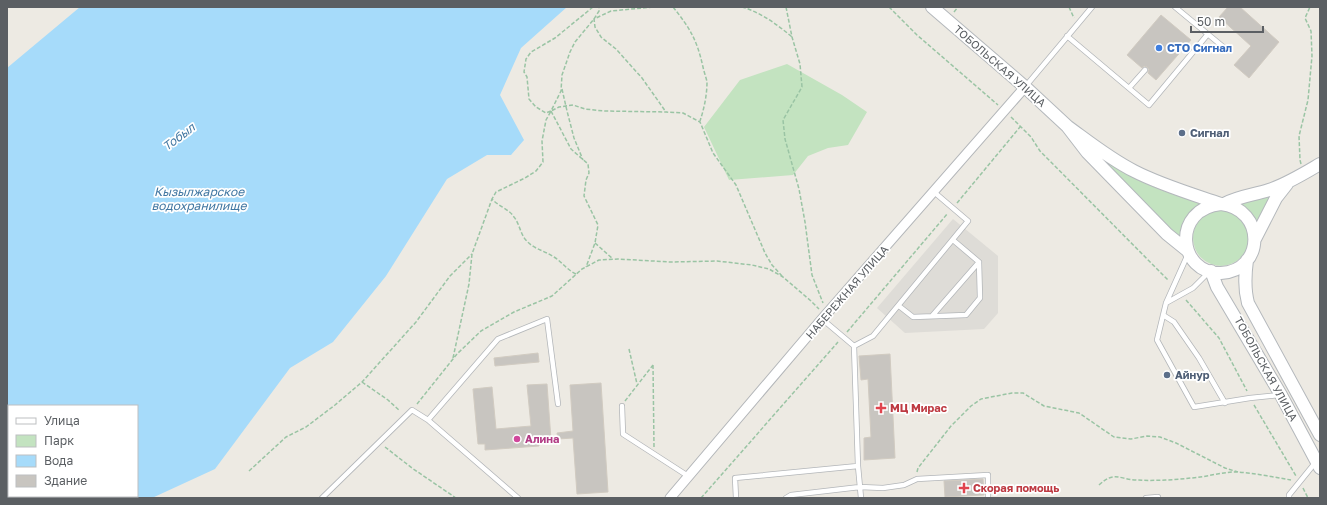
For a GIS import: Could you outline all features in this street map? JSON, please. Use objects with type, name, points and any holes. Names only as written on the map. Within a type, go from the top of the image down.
[{"type":"street","name":"ТОБОЛЬСКАЯ УЛИЦА","points":[[932,7],[1025,87],[1067,126]]},
{"type":"street","name":"НАБЕРЕЖНАЯ УЛИЦА","points":[[670,498],[822,319],[1025,87]]},
{"type":"street","points":[[1067,126],[1133,171],[1155,181],[1222,204],[1236,207],[1246,215],[1253,226],[1255,239],[1254,246],[1248,260],[1231,271],[1221,273],[1210,271],[1196,263],[1189,252],[1186,242],[1186,235],[1190,221],[1200,210],[1214,204],[1222,204],[1287,183],[1320,164]]},
{"type":"street","points":[[1067,126],[1087,152],[1167,234],[1189,252]]},
{"type":"street","points":[[1255,239],[1276,198],[1287,183]]},
{"type":"street","name":"ТОБОЛЬСКАЯ УЛИЦА","points":[[1248,260],[1245,276],[1245,291],[1248,303],[1320,435]]},
{"type":"street","name":"ТОБОЛЬСКАЯ УЛИЦА","points":[[1210,271],[1217,286],[1281,395],[1318,465]]},
{"type":"lane","points":[[1025,87],[1092,7]]},
{"type":"lane","points":[[1175,7],[1227,50]]},
{"type":"lane","points":[[1067,36],[1149,106],[1208,34]]},
{"type":"lane","points":[[1129,88],[1145,70]]},
{"type":"lane","points":[[854,346],[874,336],[968,221],[934,192]]},
{"type":"lane","points":[[899,306],[913,317],[966,315],[980,298],[978,262],[953,240]]},
{"type":"lane","points":[[1189,252],[1166,303],[1157,340],[1194,407],[1250,398],[1281,395]]},
{"type":"lane","points":[[932,316],[978,262]]},
{"type":"lane","points":[[1166,303],[1193,288],[1210,271]]},
{"type":"lane","points":[[1163,315],[1174,322],[1199,358],[1225,403]]},
{"type":"lane","points":[[428,420],[498,339],[546,319],[558,404]]},
{"type":"lane","points":[[822,319],[854,346],[858,466],[861,498]]},
{"type":"lane","points":[[622,406],[623,434],[688,476]]},
{"type":"lane","points":[[322,498],[412,410],[428,420],[518,498]]},
{"type":"lane","points":[[1289,498],[1289,495],[1318,465]]},
{"type":"lane","points":[[736,498],[736,478],[858,466]]},
{"type":"lane","points":[[786,498],[791,495],[860,487],[883,488],[904,485],[914,480],[988,475],[988,498]]},
{"type":"lane","points":[[1146,498],[1158,497]]},
{"type":"path","points":[[593,7],[555,38],[531,52],[526,59],[524,72],[527,77],[529,99],[546,113],[559,107],[573,105],[585,109],[604,111],[683,113],[700,122]]},
{"type":"path","points":[[584,161],[574,138],[562,87],[562,75],[575,42],[594,19],[599,11],[599,7]]},
{"type":"path","points":[[594,19],[611,11],[653,7]]},
{"type":"path","points":[[672,7],[684,21],[696,41],[707,81],[705,104],[700,122],[713,153],[736,185],[764,253],[783,278]]},
{"type":"path","points":[[742,7],[780,26],[792,37]]},
{"type":"path","points":[[786,7],[792,37],[800,64],[802,87],[783,120],[785,139],[799,189],[812,275],[824,307]]},
{"type":"path","points":[[701,498],[843,336],[953,208],[1020,127],[1005,111],[917,35],[889,7]]},
{"type":"path","points":[[1069,7],[1077,25]]},
{"type":"path","points":[[1305,173],[1300,160],[1299,136],[1308,100],[1312,56],[1311,31],[1305,18],[1310,7]]},
{"type":"path","points":[[594,19],[595,27],[601,37],[616,49],[642,78],[666,112]]},
{"type":"path","points":[[453,360],[468,291],[472,254],[492,199],[496,192],[536,171],[543,162],[542,141],[546,120],[562,87]]},
{"type":"path","points":[[551,111],[571,149],[588,164],[589,173],[586,180],[584,196],[598,225],[595,243],[586,268]]},
{"type":"path","points":[[492,199],[514,216],[524,238],[529,243],[540,251],[553,256],[568,271],[576,274]]},
{"type":"path","points":[[595,243],[614,259]]},
{"type":"path","points":[[249,471],[286,437],[306,427],[335,406],[362,382],[416,322],[450,276],[472,254]]},
{"type":"path","points":[[412,410],[453,360],[481,332],[514,312],[552,296],[576,274],[600,260],[614,259],[670,262],[717,261],[752,265],[769,270],[783,278],[820,310]]},
{"type":"path","points":[[629,349],[637,385]]},
{"type":"path","points":[[622,406],[654,365],[654,455]]},
{"type":"path","points":[[362,382],[388,400],[406,415]]},
{"type":"path","points":[[914,480],[918,468],[934,447],[951,426],[971,406],[981,399],[1012,393],[1023,393],[1044,406],[1079,413],[1114,437],[1131,439],[1147,436],[1160,437],[1176,443],[1225,468],[1238,472]]},
{"type":"path","points":[[379,442],[412,468],[456,498]]},
{"type":"path","points":[[1099,484],[1106,478],[1113,476],[1135,480],[1153,480],[1192,478],[1222,472],[1238,472],[1294,480],[1296,477]]},
{"type":"shaded area","points":[[953,219],[998,256],[998,313],[984,329],[905,333],[877,308]]},
{"type":"green space","points":[[787,64],[842,95],[867,112],[848,145],[828,148],[808,156],[793,175],[729,180],[704,127],[740,80]]},
{"type":"green space","points":[[1101,157],[1124,172],[1149,185],[1174,195],[1201,202],[1192,210],[1186,219],[1179,239]]},
{"type":"green space","points":[[1270,196],[1257,225],[1251,213],[1239,202]]},
{"type":"green space","points":[[1215,210],[1227,210],[1237,214],[1245,222],[1249,232],[1249,244],[1245,254],[1237,262],[1227,266],[1215,266],[1205,262],[1197,254],[1193,244],[1193,232],[1197,222],[1205,214]]},
{"type":"water","name":"Кызылжарское водохранилище","points":[[80,7],[567,7],[521,48],[500,95],[524,140],[511,155],[487,155],[447,179],[386,276],[333,342],[290,368],[215,469],[152,498],[7,498],[7,68]]},
{"type":"building","points":[[1228,7],[1240,7],[1279,42],[1249,78],[1234,65],[1251,46],[1219,17]]},
{"type":"building","name":"СТО Сигнал","points":[[1161,15],[1191,40],[1156,80],[1148,73],[1149,69],[1147,67],[1144,66],[1142,68],[1127,55]]},
{"type":"building","points":[[538,353],[539,362],[495,366],[494,358]]},
{"type":"building","name":"МЦ Мирас","points":[[890,354],[895,458],[864,460],[864,438],[871,437],[868,379],[861,380],[859,356]]},
{"type":"building","points":[[601,383],[608,492],[577,494],[573,438],[558,439],[557,433],[573,431],[570,385]]},
{"type":"building","points":[[547,384],[551,440],[539,440],[539,446],[485,450],[485,444],[478,444],[473,389],[492,387],[496,429],[531,426],[527,385]]},
{"type":"building","name":"Скорая помощь","points":[[983,479],[984,495],[945,497],[944,481]]},
{"type":"place","name":"СТО Сигнал","points":[[1159,48]]},
{"type":"place","name":"Сигнал","points":[[1182,133]]},
{"type":"place","name":"Айнур","points":[[1167,375]]},
{"type":"place","name":"МЦ Мирас","points":[[881,408]]},
{"type":"place","name":"Алина","points":[[517,439]]},
{"type":"place","name":"Скорая помощь","points":[[964,488]]},
{"type":"water label","name":"Тобыл","points":[[179,137]]}]
